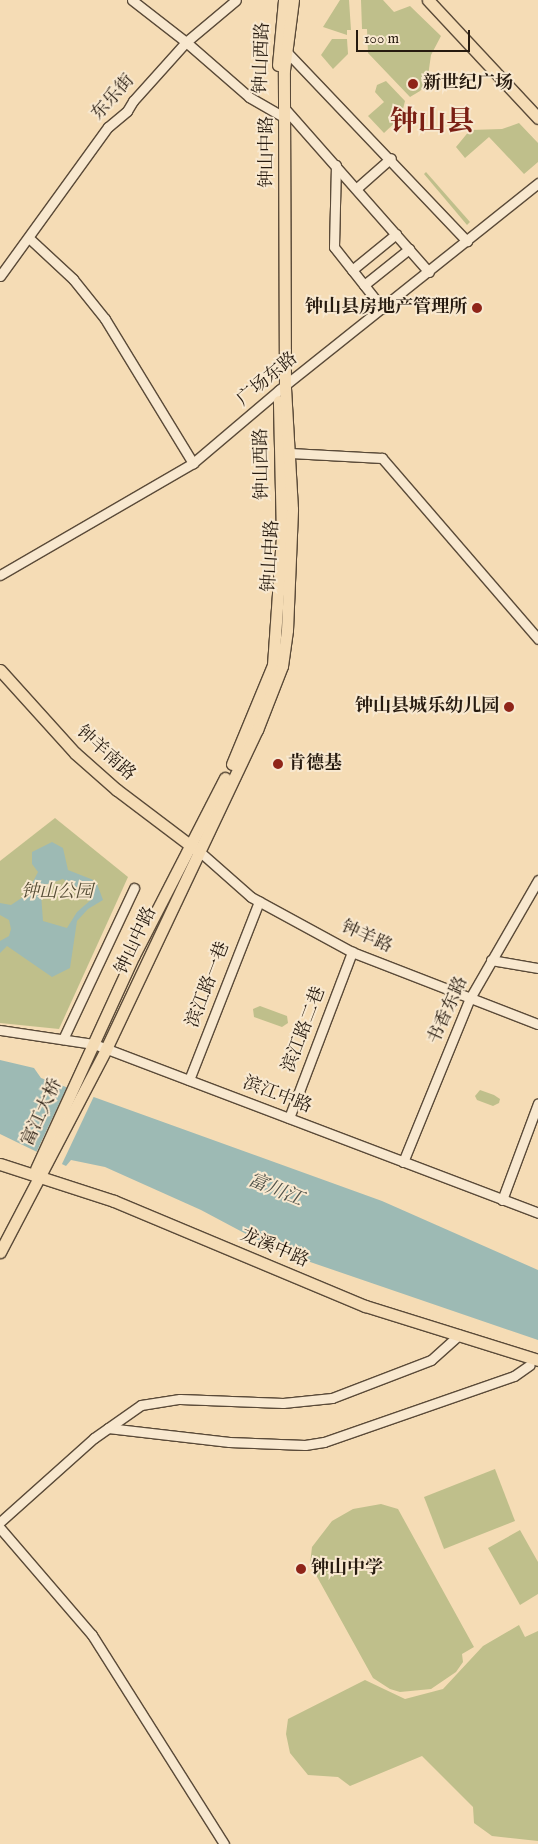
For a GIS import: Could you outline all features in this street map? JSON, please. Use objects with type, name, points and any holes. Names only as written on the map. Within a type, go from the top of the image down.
[{"type":"main road","name":"钟山西路","points":[[89,1069],[94,1044],[134,955],[195,849],[237,754],[273,665],[282,536],[282,47],[284,0]]},
{"type":"main road","points":[[282,47],[293,0]]},
{"type":"main road","points":[[428,0],[538,118]]},
{"type":"main road","name":"钟山中路","points":[[89,1069],[106,1049],[195,849],[257,730],[282,666],[287,630],[292,520],[290,453],[282,388]]},
{"type":"main road","name":"钟羊南路","points":[[0,670],[75,753],[117,790],[195,849]]},
{"type":"main road","name":"富江大桥","points":[[35,1180],[89,1069]]},
{"type":"main road","name":"龙溪中路","points":[[0,1164],[35,1180],[112,1208],[362,1313],[457,1339],[535,1364]]},
{"type":"main road","name":"龙溪中路","points":[[0,1172],[35,1180]]},
{"type":"main road","points":[[0,1240],[35,1180]]},
{"type":"main road","points":[[0,1252],[35,1180]]},
{"type":"street","points":[[132,0],[186,42],[250,97],[283,113],[336,165],[429,272]]},
{"type":"street","name":"东乐街","points":[[0,276],[30,239],[108,127],[127,111],[133,101],[186,42],[236,0]]},
{"type":"street","points":[[282,47],[391,158],[467,241]]},
{"type":"street","points":[[357,188],[391,158]]},
{"type":"street","points":[[336,165],[334,247],[383,309]]},
{"type":"street","name":"广场东路","points":[[0,575],[193,463],[282,388],[538,183]]},
{"type":"street","points":[[352,270],[396,234]]},
{"type":"street","points":[[30,239],[73,279],[106,319],[193,463]]},
{"type":"street","points":[[364,285],[409,249]]},
{"type":"street","points":[[290,453],[382,458],[538,639]]},
{"type":"street","name":"钟羊路","points":[[195,849],[258,901],[352,952],[538,1024]]},
{"type":"street","name":"书香东路","points":[[402,1162],[470,998],[538,880]]},
{"type":"street","points":[[64,1039],[134,888]]},
{"type":"street","name":"滨江路一巷","points":[[189,1080],[258,901]]},
{"type":"street","name":"滨江路二巷","points":[[289,1118],[352,952]]},
{"type":"street","points":[[491,960],[538,968]]},
{"type":"street","name":"滨江中路","points":[[0,1030],[94,1044],[538,1213]]},
{"type":"street","points":[[502,1200],[536,1115],[538,1103]]},
{"type":"street","points":[[0,1522],[108,1428],[142,1405],[157,1401],[283,1403],[332,1398],[431,1360],[457,1339]]},
{"type":"street","points":[[108,1428],[193,1439],[306,1445],[324,1442],[514,1376],[535,1364]]},
{"type":"street","points":[[0,1528],[92,1634],[224,1844]]},
{"type":"green space","points":[[340,0],[349,0],[351,30],[347,30],[347,35],[323,27]]},
{"type":"green space","points":[[361,0],[383,0],[394,12],[410,6],[441,36],[431,55],[427,83],[420,91],[410,97],[368,53],[367,29],[362,29]]},
{"type":"green space","points":[[332,39],[347,39],[348,54],[333,69],[321,55]]},
{"type":"green space","points":[[386,81],[405,101],[401,117],[384,133],[368,116],[384,102],[375,92],[377,85]]},
{"type":"green space","points":[[519,123],[538,143],[538,162],[524,174],[489,137],[465,158],[456,147],[470,130],[502,129]]},
{"type":"green space","points":[[426,172],[470,222],[467,225],[424,174]]},
{"type":"green space","name":"钟山公园","points":[[55,818],[128,877],[59,1029],[0,1023],[0,861]]},
{"type":"green space","points":[[260,1006],[287,1016],[288,1023],[282,1027],[254,1017],[253,1009]]},
{"type":"green space","points":[[480,1090],[500,1099],[499,1103],[493,1106],[477,1100],[475,1096]]},
{"type":"green space","points":[[495,1469],[515,1521],[444,1549],[424,1497]]},
{"type":"green space","points":[[381,1504],[398,1509],[474,1647],[462,1654],[463,1662],[456,1672],[431,1689],[400,1692],[390,1689],[373,1678],[310,1564],[312,1547],[332,1521],[353,1509]]},
{"type":"green space","points":[[520,1530],[538,1562],[538,1594],[520,1605],[488,1548]]},
{"type":"green space","points":[[519,1625],[525,1637],[538,1631],[538,1841],[492,1836],[474,1823],[473,1807],[422,1756],[350,1786],[338,1777],[308,1775],[290,1753],[286,1734],[288,1719],[365,1680],[405,1699],[443,1689],[483,1646]]},
{"type":"water","points":[[52,842],[63,848],[68,870],[96,881],[103,900],[88,909],[77,921],[70,968],[52,977],[7,946],[0,953],[0,941],[9,936],[11,929],[9,920],[0,915],[0,903],[11,905],[26,895],[38,872],[32,864],[32,852]],"holes":[[[63,879],[74,888],[90,889],[93,898],[77,912],[67,928],[43,921],[41,894],[45,885]]]},
{"type":"water","name":"富川江","points":[[0,1060],[34,1068],[41,1078],[382,1201],[538,1270],[538,1340],[278,1251],[201,1210],[105,1167],[71,1160],[66,1166],[0,1134]]},
{"type":"pier","points":[[68,1085],[95,1094],[61,1166],[36,1153]]},
{"type":"place","name":"新世纪广场","points":[[413,84]]},
{"type":"place","name":"钟山县房地产管理所","points":[[477,308]]},
{"type":"place","name":"钟山县城乐幼儿园","points":[[509,707]]},
{"type":"place","name":"肯德基","points":[[278,764]]},
{"type":"place","name":"钟山中学","points":[[301,1569]]},
{"type":"district","name":"钟山县","points":[[432,123]]}]
